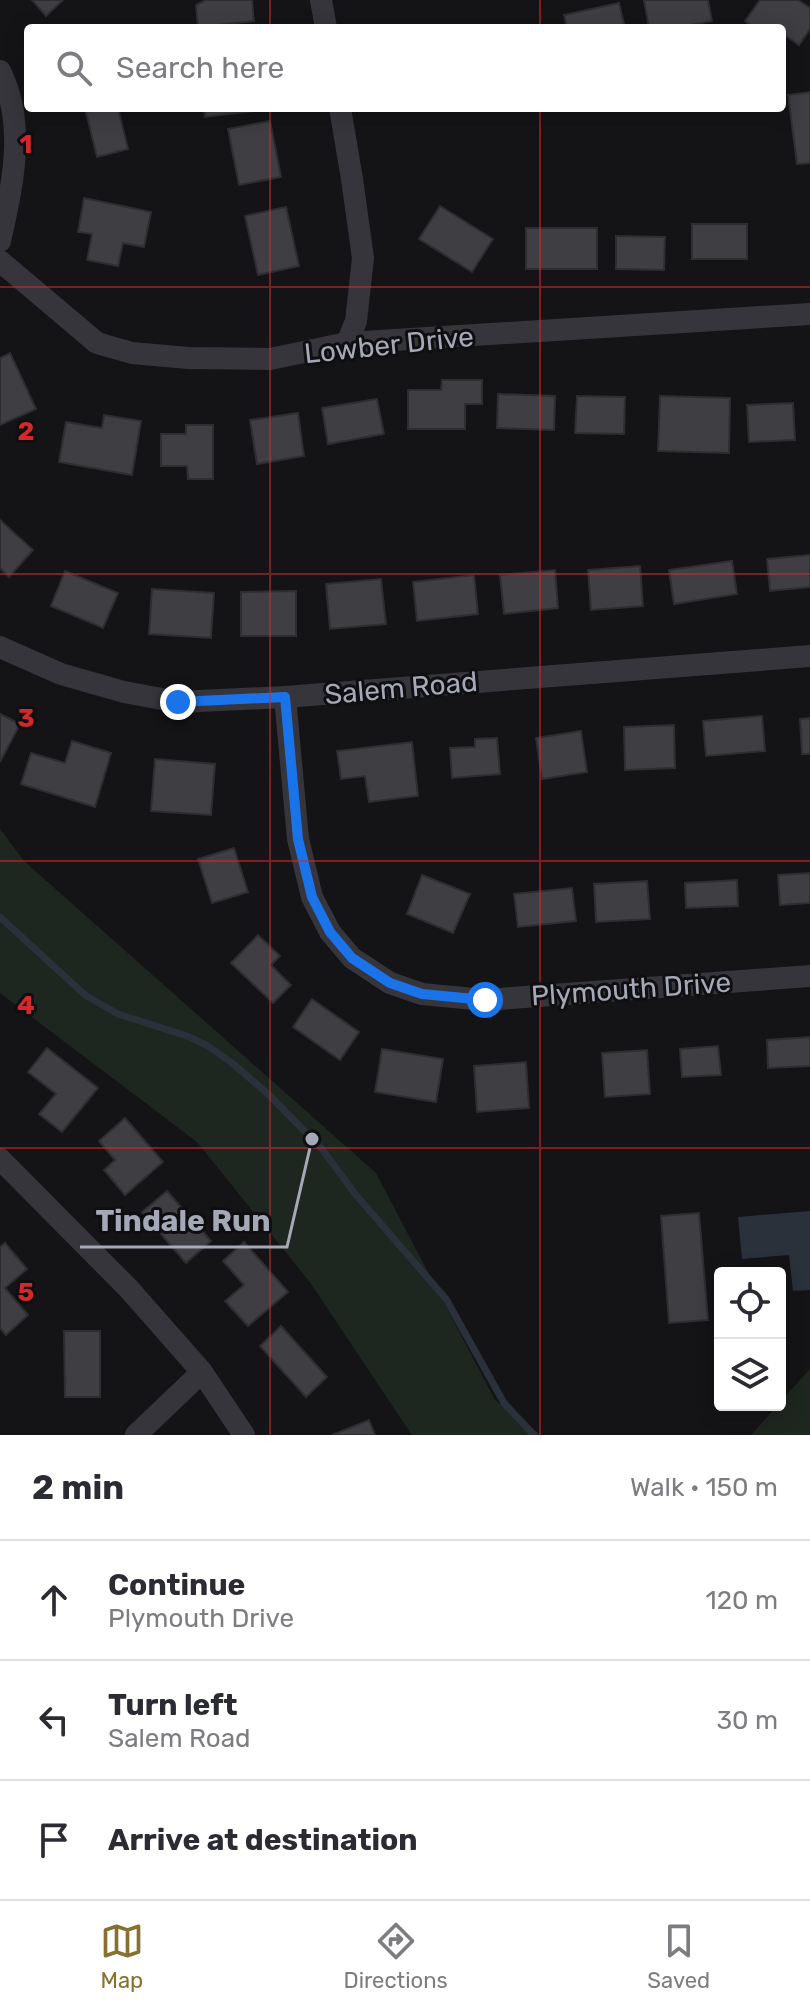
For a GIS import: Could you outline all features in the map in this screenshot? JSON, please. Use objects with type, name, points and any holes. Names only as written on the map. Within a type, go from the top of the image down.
[{"type":"street","points":[[326,24],[327,1]]},
{"type":"street","points":[[0,71],[12,111],[15,148],[12,187],[0,241]]},
{"type":"street","points":[[341,112],[363,258],[356,321],[347,343]]},
{"type":"street","name":"Lowber Drive","points":[[0,261],[97,343],[132,353],[188,358],[270,359],[347,343],[810,314]]},
{"type":"street","name":"Salem Road","points":[[0,647],[61,674],[124,692],[178,702],[285,697],[810,656]]},
{"type":"street","name":"Plymouth Drive","points":[[285,697],[298,839],[312,897],[330,932],[352,958],[390,983],[422,994],[485,1000],[810,976]]},
{"type":"street","points":[[0,1159],[129,1289],[202,1372],[244,1435]]},
{"type":"street","points":[[136,1435],[202,1372]]},
{"type":"shaded area","points":[[0,829],[24,861],[376,1173],[495,1400],[541,1435],[412,1435],[309,1281],[197,1142],[0,993]]},
{"type":"shaded area","points":[[810,1211],[810,1290],[793,1291],[789,1255],[742,1259],[738,1217]]},
{"type":"shaded area","points":[[810,1369],[810,1435],[751,1435],[773,1411],[786,1411],[786,1395]]},
{"type":"building","points":[[32,0],[63,0],[46,16]]},
{"type":"building","points":[[206,0],[252,0],[254,21],[198,24],[196,5]]},
{"type":"building","points":[[644,0],[708,0],[712,21],[648,24]]},
{"type":"building","points":[[760,0],[798,0],[810,8],[810,29],[799,45],[786,36],[786,24],[749,24],[745,21]]},
{"type":"building","points":[[619,3],[624,24],[566,24],[564,15]]},
{"type":"building","points":[[810,92],[810,163],[797,164],[788,95]]},
{"type":"building","points":[[86,112],[119,112],[128,149],[97,157]]},
{"type":"building","points":[[204,112],[245,112],[205,117]]},
{"type":"building","points":[[270,121],[281,177],[239,185],[228,129]]},
{"type":"building","points":[[84,198],[151,212],[144,247],[123,243],[118,266],[87,260],[92,234],[78,232]]},
{"type":"building","points":[[440,206],[493,239],[472,272],[419,239]]},
{"type":"building","points":[[286,207],[299,266],[258,275],[245,216]]},
{"type":"building","points":[[692,224],[747,224],[747,259],[692,259]]},
{"type":"building","points":[[526,228],[597,228],[597,269],[526,269]]},
{"type":"building","points":[[616,236],[665,237],[664,270],[616,269]]},
{"type":"building","points":[[10,353],[36,409],[0,425],[0,358]]},
{"type":"building","points":[[442,380],[482,380],[482,404],[465,404],[465,429],[408,429],[408,390],[441,390]]},
{"type":"building","points":[[498,394],[555,396],[554,430],[497,428]]},
{"type":"building","points":[[577,396],[625,397],[624,434],[575,433]]},
{"type":"building","points":[[660,396],[730,398],[729,453],[658,451]]},
{"type":"building","points":[[377,399],[384,434],[328,444],[322,408]]},
{"type":"building","points":[[793,403],[795,440],[749,442],[747,405]]},
{"type":"building","points":[[298,413],[304,456],[257,464],[250,420]]},
{"type":"building","points":[[104,415],[141,421],[132,475],[59,462],[66,422],[102,428]]},
{"type":"building","points":[[186,425],[213,425],[213,479],[188,479],[187,466],[161,466],[161,434],[186,434]]},
{"type":"building","points":[[0,520],[33,550],[9,577],[0,568]]},
{"type":"building","points":[[810,555],[810,587],[770,591],[767,559]]},
{"type":"building","points":[[732,561],[737,594],[674,604],[669,570]]},
{"type":"building","points":[[640,566],[643,606],[591,610],[588,570]]},
{"type":"building","points":[[555,570],[558,608],[504,614],[500,575]]},
{"type":"building","points":[[65,571],[118,593],[103,628],[51,606]]},
{"type":"building","points":[[474,575],[478,614],[417,621],[413,582]]},
{"type":"building","points":[[381,579],[386,624],[330,629],[326,584]]},
{"type":"building","points":[[152,589],[214,593],[211,638],[149,634]]},
{"type":"building","points":[[296,591],[296,636],[241,636],[241,592]]},
{"type":"building","points":[[0,714],[20,724],[0,762]]},
{"type":"building","points":[[762,716],[765,751],[706,756],[703,721]]},
{"type":"building","points":[[810,718],[810,754],[802,754],[800,719]]},
{"type":"building","points":[[674,725],[675,768],[625,770],[624,727]]},
{"type":"building","points":[[581,731],[587,772],[542,779],[536,738]]},
{"type":"building","points":[[497,738],[500,774],[452,778],[450,748],[475,747],[475,739]]},
{"type":"building","points":[[72,741],[111,753],[95,807],[21,784],[31,753],[65,763]]},
{"type":"building","points":[[412,742],[418,796],[369,802],[365,776],[341,779],[337,751]]},
{"type":"building","points":[[155,759],[215,764],[211,815],[151,811]]},
{"type":"building","points":[[234,848],[248,892],[212,903],[198,859]]},
{"type":"building","points":[[810,873],[810,903],[780,905],[778,875]]},
{"type":"building","points":[[422,875],[470,894],[453,933],[407,914]]},
{"type":"building","points":[[737,880],[738,906],[686,908],[685,883]]},
{"type":"building","points":[[647,881],[650,919],[596,922],[594,884]]},
{"type":"building","points":[[572,888],[576,921],[518,927],[514,894]]},
{"type":"building","points":[[258,935],[280,956],[271,965],[291,985],[273,1003],[231,963]]},
{"type":"building","points":[[312,999],[359,1032],[340,1060],[293,1027]]},
{"type":"building","points":[[810,1037],[810,1066],[768,1068],[767,1040]]},
{"type":"building","points":[[718,1046],[721,1075],[682,1077],[680,1049]]},
{"type":"building","points":[[47,1048],[98,1088],[62,1132],[39,1114],[56,1094],[28,1072]]},
{"type":"building","points":[[382,1049],[443,1059],[436,1102],[375,1092]]},
{"type":"building","points":[[647,1050],[650,1094],[605,1097],[602,1053]]},
{"type":"building","points":[[526,1062],[529,1108],[477,1112],[474,1066]]},
{"type":"building","points":[[125,1118],[163,1162],[125,1195],[104,1170],[115,1160],[99,1141]]},
{"type":"building","points":[[167,1191],[211,1241],[186,1263],[142,1212]]},
{"type":"building","points":[[699,1213],[708,1320],[669,1323],[661,1216]]},
{"type":"building","points":[[244,1242],[288,1292],[248,1326],[225,1301],[244,1285],[223,1261]]},
{"type":"building","points":[[5,1243],[27,1269],[5,1288],[28,1315],[6,1335],[0,1328],[0,1247]]},
{"type":"building","points":[[281,1326],[327,1377],[306,1397],[260,1346]]},
{"type":"building","points":[[64,1331],[100,1331],[100,1397],[65,1397]]},
{"type":"building","points":[[369,1420],[375,1435],[332,1435]]},
{"type":"waterway","points":[[0,917],[85,995],[118,1014],[208,1046],[268,1094],[322,1149],[356,1195],[446,1299],[504,1403],[534,1435]]},
{"type":"place","name":"Tindale Run","points":[[312,1139]]},
{"type":"route","points":[[178,702],[285,697],[298,839],[312,897],[330,932],[352,958],[390,983],[422,994],[485,1000]]}]
